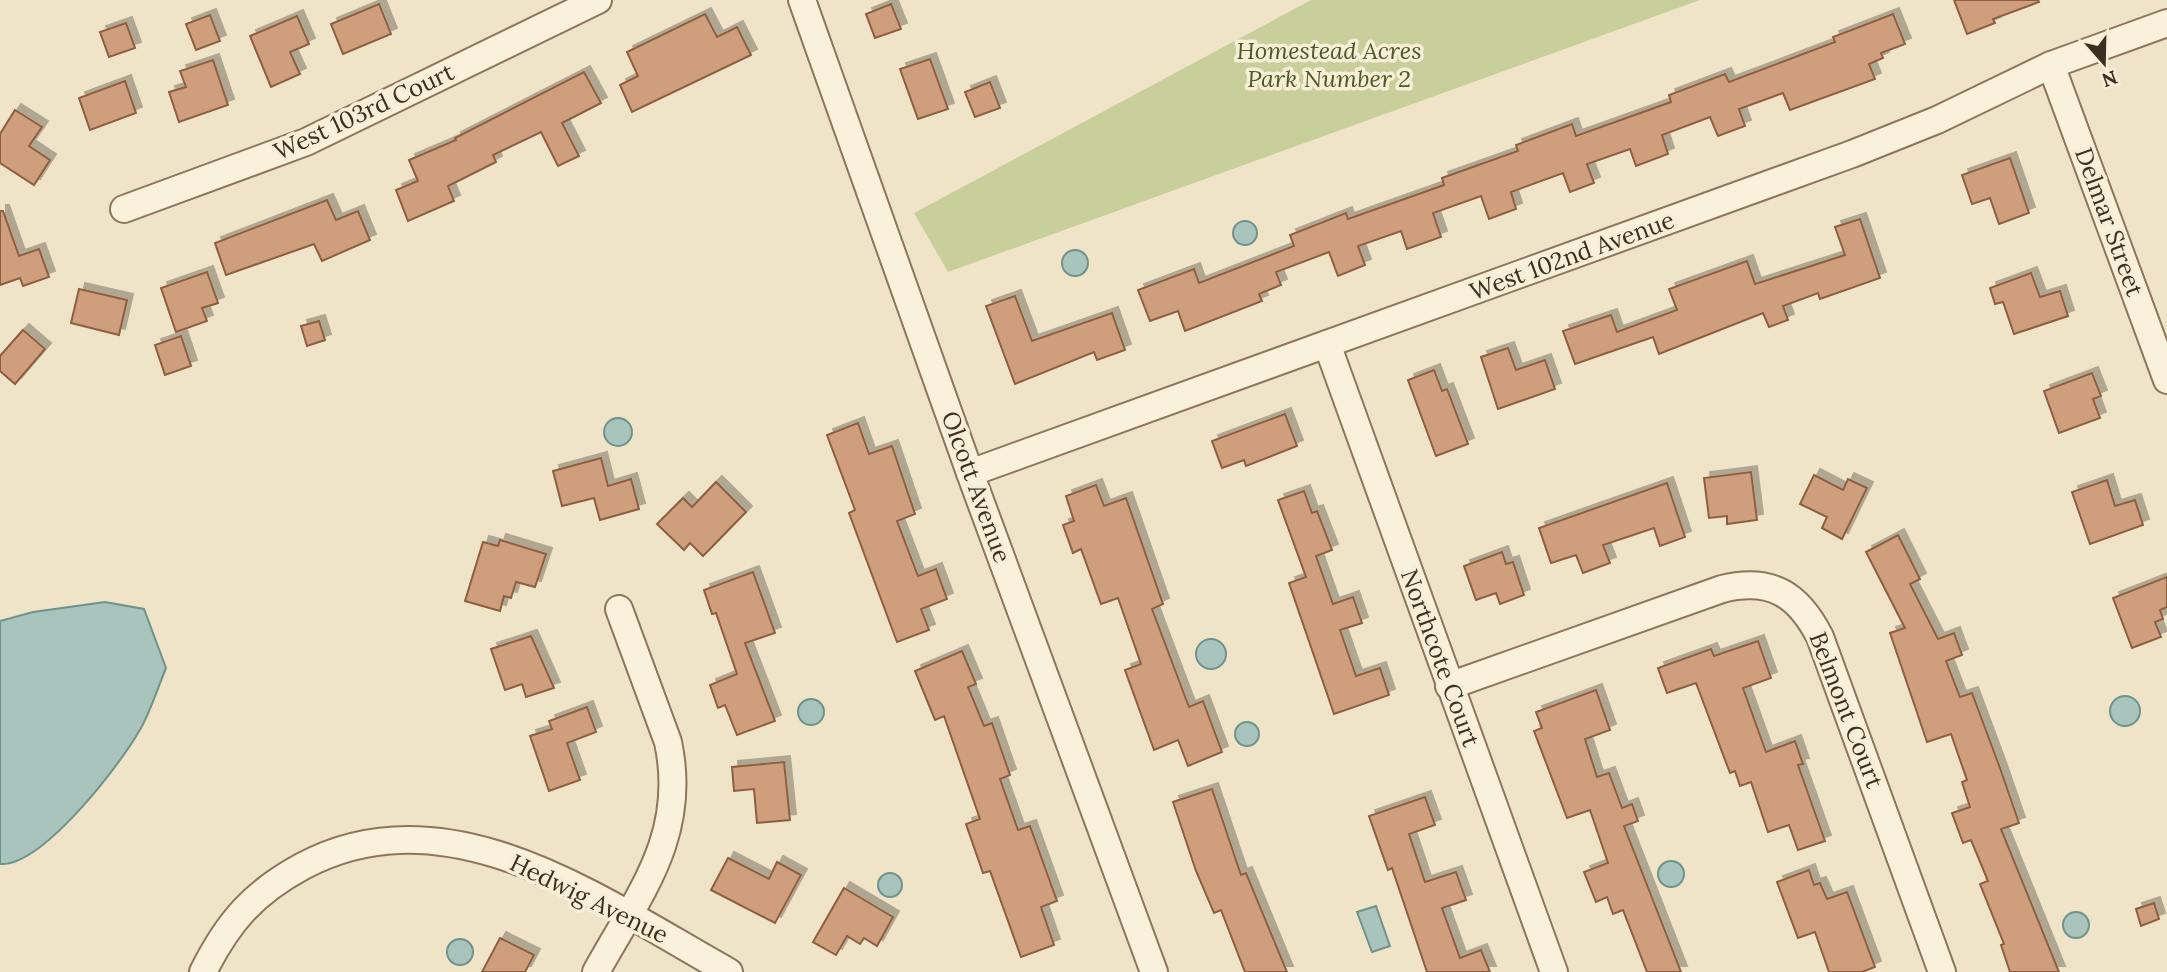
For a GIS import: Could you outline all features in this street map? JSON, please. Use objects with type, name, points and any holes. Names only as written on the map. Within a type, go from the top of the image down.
[{"type":"street","name":"West 103rd Court","points":[[124,209],[306,142],[598,0]]},
{"type":"street","name":"Olcott Avenue","points":[[802,0],[1149,970]]},
{"type":"street","name":"West 102nd Avenue","points":[[970,474],[1880,144],[2051,65],[2167,23]]},
{"type":"street","name":"Delmar Street","points":[[2051,65],[2167,380]]},
{"type":"street","name":"Northcote Court","points":[[1327,344],[1554,972]]},
{"type":"street","name":"Belmont Court","points":[[1449,686],[1722,589],[1742,584],[1789,595],[1808,614],[1820,637],[1942,972]]},
{"type":"street","points":[[596,972],[665,843],[674,805],[674,782],[668,742],[619,608]]},
{"type":"street","name":"Hedwig Avenue","points":[[203,972],[230,923],[276,882],[336,850],[373,841],[426,839],[484,851],[550,874],[729,972]]},
{"type":"green space","name":"Homestead Acres Park Number 2","points":[[1311,0],[1700,0],[948,272],[914,213]]},
{"type":"water","points":[[1245,221],[1256,228],[1257,233],[1250,244],[1245,245],[1234,238],[1233,233],[1240,222]]},
{"type":"water","points":[[1075,250],[1084,254],[1088,263],[1084,272],[1075,276],[1066,272],[1062,263],[1066,254]]},
{"type":"water","points":[[618,418],[628,422],[632,432],[628,442],[618,446],[608,442],[604,432],[608,422]]},
{"type":"water","points":[[105,602],[144,609],[166,668],[151,706],[131,744],[79,811],[37,849],[17,860],[0,864],[0,621],[33,612]]},
{"type":"water","points":[[1211,639],[1222,643],[1226,654],[1222,665],[1211,669],[1200,665],[1196,654],[1200,643]]},
{"type":"water","points":[[2125,696],[2136,700],[2140,711],[2136,722],[2125,726],[2114,722],[2110,711],[2114,700]]},
{"type":"water","points":[[811,699],[820,703],[824,712],[820,721],[811,725],[802,721],[798,712],[802,703]]},
{"type":"water","points":[[1247,722],[1258,729],[1259,734],[1252,745],[1247,746],[1236,739],[1235,734],[1242,723]]},
{"type":"water","points":[[1671,861],[1680,865],[1684,874],[1680,883],[1671,887],[1662,883],[1658,874],[1662,865]]},
{"type":"water","points":[[890,873],[898,877],[902,885],[898,893],[890,897],[882,893],[878,885],[882,877]]},
{"type":"water","points":[[1376,906],[1390,946],[1372,952],[1357,912]]},
{"type":"water","points":[[2076,912],[2085,916],[2089,925],[2085,934],[2076,938],[2067,934],[2063,925],[2067,916]]},
{"type":"water","points":[[460,939],[469,943],[473,952],[469,961],[460,965],[451,961],[447,952],[451,943]]},
{"type":"building","points":[[1954,0],[2039,2],[1993,19],[1995,23],[1967,34]]},
{"type":"building","points":[[379,4],[391,34],[343,54],[331,24]]},
{"type":"building","points":[[891,4],[901,29],[875,38],[866,14]]},
{"type":"building","points":[[705,14],[717,37],[737,27],[751,55],[632,112],[620,85],[638,76],[627,52]]},
{"type":"building","points":[[1893,14],[1905,44],[1881,53],[1883,58],[1869,64],[1875,79],[1790,110],[1783,93],[1739,109],[1745,126],[1718,136],[1710,117],[1662,135],[1668,154],[1636,166],[1630,149],[1587,164],[1594,183],[1570,192],[1563,173],[1511,192],[1516,209],[1489,219],[1481,196],[1433,213],[1441,237],[1407,249],[1401,231],[1358,246],[1365,265],[1338,276],[1329,252],[1276,272],[1281,285],[1259,294],[1262,301],[1185,331],[1178,311],[1150,321],[1138,290],[1194,269],[1199,283],[1294,246],[1290,235],[1346,213],[1348,219],[1444,185],[1442,178],[1518,151],[1516,145],[1572,124],[1576,136],[1671,102],[1669,95],[1725,74],[1729,82],[1835,42],[1833,37]]},
{"type":"building","points":[[210,15],[220,41],[196,50],[186,24]]},
{"type":"building","points":[[297,16],[309,44],[290,52],[300,74],[271,87],[250,36]]},
{"type":"building","points":[[126,23],[135,48],[109,57],[100,32]]},
{"type":"building","points":[[930,59],[948,109],[918,119],[900,69]]},
{"type":"building","points":[[213,60],[228,105],[179,122],[169,92],[186,87],[180,71]]},
{"type":"building","points":[[584,72],[601,103],[562,123],[579,156],[558,166],[541,132],[493,155],[496,162],[448,186],[454,201],[408,221],[396,190],[418,181],[409,160],[456,140],[455,138]]},
{"type":"building","points":[[125,81],[136,113],[90,130],[79,98]]},
{"type":"building","points":[[990,82],[1000,108],[975,117],[965,92]]},
{"type":"building","points":[[15,110],[42,127],[29,146],[50,160],[34,185],[0,163],[0,134]]},
{"type":"building","points":[[2010,158],[2029,213],[1999,224],[1990,198],[1972,204],[1962,175]]},
{"type":"building","points":[[327,200],[336,220],[358,211],[370,240],[322,261],[314,244],[226,275],[215,243]]},
{"type":"building","points":[[0,211],[3,211],[19,256],[39,249],[49,277],[23,286],[20,278],[0,285]]},
{"type":"building","points":[[1860,219],[1880,278],[1820,299],[1818,293],[1783,306],[1788,320],[1769,327],[1763,313],[1659,354],[1653,337],[1575,364],[1563,331],[1611,315],[1617,332],[1677,310],[1669,289],[1747,261],[1755,284],[1845,255],[1835,227]]},
{"type":"building","points":[[207,272],[218,303],[202,308],[207,321],[176,332],[161,288]]},
{"type":"building","points":[[2031,273],[2040,297],[2060,291],[2068,316],[2014,334],[2003,302],[1995,304],[1990,288]]},
{"type":"building","points":[[79,289],[127,300],[119,335],[71,323]]},
{"type":"building","points":[[1015,296],[1032,341],[1112,313],[1125,350],[1097,360],[1094,352],[1015,384],[986,306]]},
{"type":"building","points":[[319,321],[325,340],[307,346],[301,326]]},
{"type":"building","points":[[23,330],[45,349],[15,384],[0,371],[0,356]]},
{"type":"building","points":[[181,336],[191,366],[165,375],[155,345]]},
{"type":"building","points":[[1508,348],[1516,370],[1545,360],[1555,389],[1498,409],[1481,357]]},
{"type":"building","points":[[1434,370],[1442,391],[1447,389],[1468,444],[1436,456],[1408,380]]},
{"type":"building","points":[[2092,373],[2101,396],[2093,399],[2100,418],[2059,433],[2044,391]]},
{"type":"building","points":[[1285,414],[1297,446],[1246,466],[1244,460],[1222,468],[1212,441]]},
{"type":"building","points":[[858,423],[869,454],[892,446],[915,514],[897,521],[918,576],[936,569],[947,599],[921,609],[929,630],[897,642],[849,513],[855,510],[827,435]]},
{"type":"building","points":[[601,458],[608,486],[631,479],[639,509],[600,520],[594,498],[562,506],[553,471]]},
{"type":"building","points":[[1751,472],[1757,520],[1727,524],[1727,516],[1709,518],[1704,478]]},
{"type":"building","points":[[1814,475],[1843,490],[1848,479],[1867,488],[1842,539],[1822,528],[1827,517],[1800,504]]},
{"type":"building","points":[[2107,480],[2115,506],[2135,500],[2143,525],[2090,544],[2072,492]]},
{"type":"building","points":[[716,482],[746,512],[703,556],[690,543],[684,550],[657,524],[683,498],[692,507]]},
{"type":"building","points":[[1667,483],[1685,537],[1660,546],[1654,528],[1603,545],[1610,563],[1583,573],[1576,555],[1551,563],[1539,528]]},
{"type":"building","points":[[1096,485],[1104,506],[1126,498],[1163,604],[1152,609],[1189,707],[1203,701],[1222,752],[1188,766],[1178,740],[1154,750],[1125,670],[1141,664],[1118,598],[1101,604],[1081,549],[1073,553],[1063,525],[1074,521],[1066,496]]},
{"type":"building","points":[[1304,491],[1312,513],[1317,511],[1332,550],[1316,556],[1333,604],[1353,597],[1362,623],[1340,630],[1356,676],[1380,668],[1389,695],[1334,714],[1289,583],[1306,577],[1278,500]]},
{"type":"building","points":[[1898,535],[1920,579],[1910,584],[1938,639],[1954,633],[1962,655],[1946,661],[1960,697],[1972,693],[2000,768],[2019,823],[2001,829],[2059,972],[2010,972],[2001,945],[2004,944],[1980,884],[1988,881],[1971,840],[1963,843],[1952,813],[1970,807],[1962,782],[1967,780],[1951,734],[1927,742],[1890,633],[1905,628],[1866,552]]},
{"type":"building","points":[[500,540],[546,554],[535,587],[516,582],[511,598],[504,596],[500,611],[465,601],[483,542],[498,546]]},
{"type":"building","points":[[1502,552],[1506,564],[1513,562],[1524,595],[1500,604],[1496,593],[1476,600],[1464,566]]},
{"type":"building","points":[[753,572],[775,633],[745,643],[775,721],[737,735],[725,705],[718,708],[710,685],[737,674],[716,613],[712,614],[704,590]]},
{"type":"building","points":[[2167,577],[2167,607],[2160,610],[2163,619],[2155,622],[2161,637],[2132,648],[2113,598]]},
{"type":"building","points":[[531,636],[554,688],[526,697],[522,684],[505,690],[491,649]]},
{"type":"building","points":[[1758,641],[1771,678],[1743,688],[1766,752],[1795,741],[1803,764],[1798,765],[1825,841],[1798,850],[1789,825],[1768,832],[1751,782],[1740,786],[1735,771],[1730,773],[1696,683],[1667,693],[1658,668],[1711,649],[1714,656]]},
{"type":"building","points":[[962,651],[976,684],[968,687],[984,726],[992,723],[1010,775],[1000,779],[1018,830],[1030,826],[1057,901],[1041,907],[1054,945],[1021,957],[990,871],[983,873],[966,824],[980,819],[944,716],[935,720],[915,671]]},
{"type":"building","points":[[1596,690],[1610,730],[1585,739],[1597,777],[1609,773],[1622,808],[1632,804],[1638,821],[1624,826],[1681,972],[1647,972],[1623,910],[1613,914],[1607,897],[1596,902],[1584,872],[1608,863],[1590,810],[1567,818],[1534,731],[1542,728],[1536,712]]},
{"type":"building","points":[[587,707],[596,732],[567,743],[580,780],[549,791],[530,736],[552,729],[549,721]]},
{"type":"building","points":[[784,762],[790,820],[757,823],[754,789],[734,791],[732,767]]},
{"type":"building","points":[[1212,789],[1241,875],[1246,873],[1287,972],[1245,972],[1221,910],[1214,913],[1196,871],[1173,802]]},
{"type":"building","points":[[1425,797],[1435,825],[1409,834],[1425,882],[1456,872],[1466,900],[1442,908],[1460,958],[1481,950],[1490,972],[1427,972],[1392,868],[1388,870],[1369,816]]},
{"type":"building","points":[[728,858],[769,879],[777,862],[801,875],[775,923],[711,890]]},
{"type":"building","points":[[1809,870],[1814,885],[1820,883],[1827,899],[1847,892],[1875,967],[1862,972],[1829,972],[1815,932],[1798,938],[1777,882]]},
{"type":"building","points":[[844,888],[893,917],[877,946],[864,938],[860,944],[847,936],[836,955],[813,942]]},
{"type":"building","points":[[2154,903],[2159,919],[2141,926],[2136,909]]},
{"type":"building","points":[[500,938],[534,955],[525,972],[482,972]]}]
